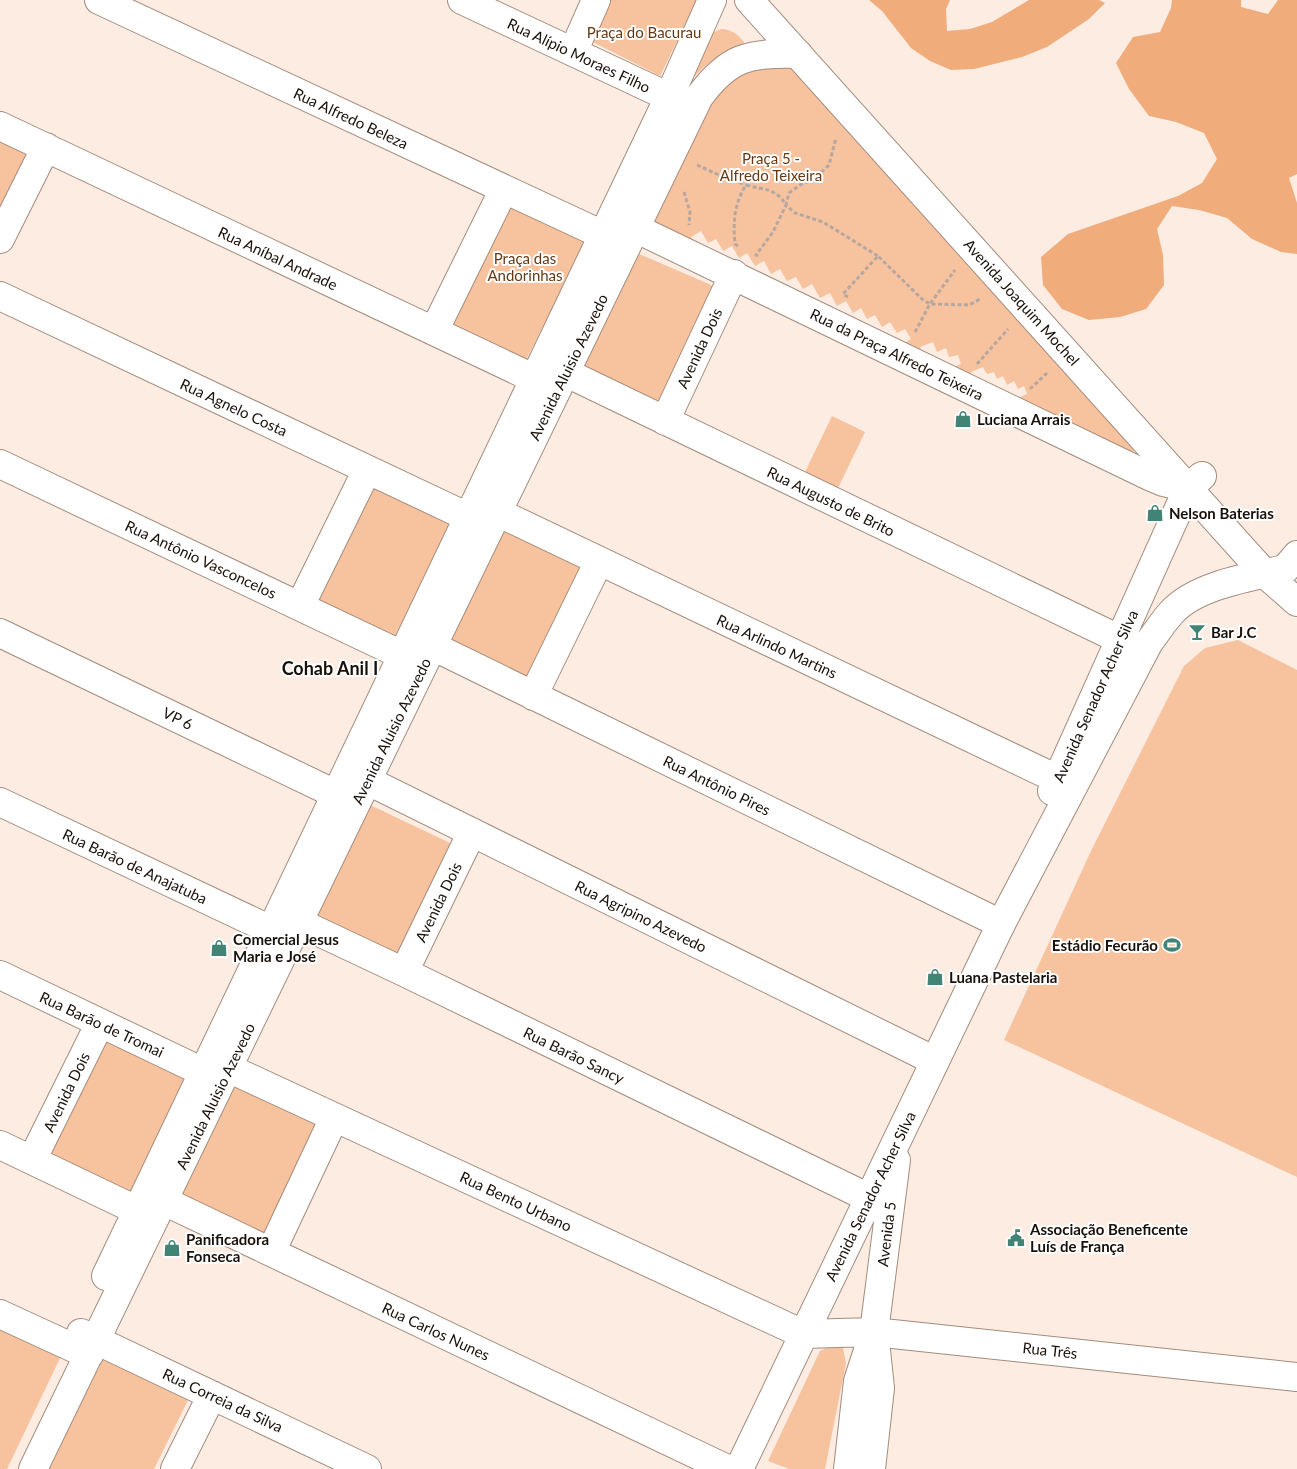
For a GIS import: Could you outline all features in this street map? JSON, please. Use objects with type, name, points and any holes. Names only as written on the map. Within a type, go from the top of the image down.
[{"type":"street","name":"Rua Alípio Moraes Filho","points":[[462,0],[669,97]]},
{"type":"street","points":[[573,52],[596,0]]},
{"type":"street","name":"Avenida Aluisio Azevedo","points":[[415,646],[498,512],[603,235],[669,97],[712,0]]},
{"type":"street","name":"Avenida Joaquim Mochel","points":[[749,0],[1195,482],[1286,569],[1297,602]]},
{"type":"street","name":"Avenida Joaquim Mochel","points":[[774,0],[1195,482]]},
{"type":"street","name":"Rua Alfredo Beleza","points":[[115,3],[603,235]]},
{"type":"street","name":"Avenida Aluisio Azevedo","points":[[33,1469],[84,1344],[216,1070],[283,922],[351,787],[415,646],[468,517],[635,228],[699,97],[719,74],[732,64],[757,55],[798,54]]},
{"type":"street","name":"Rua Aníbal Andrade","points":[[0,126],[434,331],[550,375]]},
{"type":"street","points":[[0,239],[46,147]]},
{"type":"street","points":[[434,331],[504,189]]},
{"type":"street","name":"Rua da Praça Alfredo Teixeira","points":[[635,228],[734,274],[1149,476],[1164,482],[1195,482]]},
{"type":"street","name":"Avenida Dois","points":[[665,421],[734,274]]},
{"type":"street","name":"Rua Agnelo Costa","points":[[0,296],[468,517]]},
{"type":"street","name":"Rua Augusto de Brito","points":[[550,375],[665,421],[1121,640]]},
{"type":"street","name":"Rua Antônio Vasconcelos","points":[[0,464],[300,606],[415,646]]},
{"type":"street","points":[[300,606],[368,470]]},
{"type":"street","name":"Avenida Senador Acher Silva","points":[[1001,924],[1057,779],[1195,482]]},
{"type":"street","name":"Rua Arlindo Martins","points":[[498,512],[1057,779]]},
{"type":"street","points":[[533,696],[600,561]]},
{"type":"street","name":"Avenida Senador Acher Silva","points":[[739,1469],[1001,924],[1149,642],[1173,611],[1188,599],[1210,588],[1286,569]]},
{"type":"street","name":"VP 6","points":[[0,633],[351,787]]},
{"type":"street","name":"Rua Antônio Pires","points":[[415,646],[533,696],[1001,924]]},
{"type":"street","name":"Rua Agripino Azevedo","points":[[351,787],[472,832],[935,1061]]},
{"type":"street","name":"Rua Barão de Anajatuba","points":[[0,802],[283,922]]},
{"type":"street","name":"Avenida Dois","points":[[404,972],[472,832]]},
{"type":"street","name":"Rua Barão Sancy","points":[[283,922],[404,972],[869,1198]]},
{"type":"street","name":"Rua Barão de Tromai","points":[[0,975],[100,1023],[216,1070]]},
{"type":"street","name":"Avenida Dois","points":[[32,1160],[100,1023]]},
{"type":"street","name":"Rua Bento Urbano","points":[[216,1070],[334,1118],[804,1334]]},
{"type":"street","points":[[271,1252],[334,1118]]},
{"type":"street","name":"Avenida 5","points":[[848,1469],[858,1381],[874,1332],[899,1136]]},
{"type":"street","name":"Rua Carlos Nunes","points":[[0,1145],[32,1160],[271,1252],[727,1469]]},
{"type":"street","name":"Rua Correia da Silva","points":[[0,1314],[84,1344],[212,1395],[367,1469]]},
{"type":"street","name":"Avenida 5","points":[[871,1469],[880,1388],[874,1332]]},
{"type":"street","name":"Rua Três","points":[[804,1334],[874,1332],[1297,1377]]},
{"type":"street","name":"Avenida Aluisio Azevedo","points":[[14,1469],[84,1344]]},
{"type":"street","points":[[175,1469],[212,1395]]},
{"type":"path","points":[[756,255],[773,232],[786,205],[789,193],[800,185],[814,179],[829,165],[837,135]]},
{"type":"path","points":[[692,163],[719,175],[760,189],[773,191],[795,213],[823,222],[878,256],[923,300],[930,304],[969,305],[981,298]]},
{"type":"path","points":[[735,244],[733,224],[736,203],[746,184]]},
{"type":"path","points":[[682,190],[686,195],[690,212],[689,225],[697,228]]},
{"type":"path","points":[[728,241],[742,248]]},
{"type":"path","points":[[749,252],[765,259]]},
{"type":"path","points":[[851,298],[842,294],[878,256]]},
{"type":"path","points":[[907,328],[915,332],[930,304],[958,266]]},
{"type":"path","points":[[977,364],[1010,327]]},
{"type":"path","points":[[968,360],[986,368]]},
{"type":"path","points":[[1028,395],[1030,389],[1050,370]]},
{"type":"green space","name":"Praça do Bacurau","points":[[602,0],[697,0],[660,76],[589,40]]},
{"type":"green space","points":[[721,29],[736,34],[744,42],[743,45],[706,65],[690,81],[710,34]]},
{"type":"green space","name":"Praça 5 - Alfredo Teixeira","points":[[766,62],[793,69],[1135,447],[1135,450],[1132,452],[1013,400],[1027,394],[1024,386],[1018,389],[1014,381],[1007,385],[1003,376],[997,379],[994,372],[987,374],[983,367],[971,372],[975,382],[949,369],[961,364],[958,355],[949,357],[946,348],[937,352],[933,342],[920,347],[924,357],[900,346],[911,339],[905,329],[897,333],[890,322],[882,327],[875,315],[867,319],[861,308],[853,313],[846,301],[837,306],[830,293],[820,298],[812,284],[803,289],[796,277],[787,281],[780,269],[771,274],[764,261],[755,266],[747,253],[739,258],[732,246],[723,251],[716,239],[708,243],[701,231],[691,237],[698,249],[648,223],[721,79]]},
{"type":"green space","points":[[0,132],[37,150],[0,226]]},
{"type":"green space","name":"Praça das Andorinhas","points":[[507,205],[586,240],[525,362],[449,323]]},
{"type":"green space","points":[[630,250],[718,288],[658,410],[574,369]]},
{"type":"green space","points":[[832,416],[865,432],[837,490],[804,474]]},
{"type":"green space","points":[[375,482],[453,519],[394,638],[316,600]]},
{"type":"green space","points":[[507,522],[588,561],[528,684],[447,644]]},
{"type":"green space","name":"Estádio Fecurão","points":[[1238,640],[1297,670],[1297,1177],[1004,1040],[1091,851],[1184,666],[1205,648]]},
{"type":"green space","points":[[368,804],[452,844],[396,962],[312,922]]},
{"type":"green space","points":[[104,1035],[190,1078],[132,1199],[43,1157]]},
{"type":"green space","points":[[239,1078],[325,1117],[265,1239],[181,1196]]},
{"type":"green space","points":[[0,1327],[61,1356],[7,1469],[0,1469]]},
{"type":"green space","points":[[833,1345],[843,1348],[846,1363],[825,1469],[789,1469],[768,1461],[820,1351]]},
{"type":"green space","points":[[102,1354],[189,1398],[154,1469],[46,1469]]},
{"type":"shaded area","points":[[869,0],[950,0],[946,9],[947,31],[970,29],[992,22],[1029,0],[1099,0],[1105,3],[1089,19],[1047,47],[1022,57],[974,69],[951,70],[930,61],[911,48],[882,11]]},
{"type":"shaded area","points":[[1172,0],[1241,0],[1241,7],[1268,14],[1278,0],[1297,0],[1297,174],[1289,178],[1297,203],[1297,254],[1281,252],[1252,239],[1227,218],[1199,210],[1172,206],[1157,229],[1163,255],[1164,285],[1146,309],[1120,317],[1089,320],[1062,309],[1043,285],[1041,257],[1068,234],[1178,196],[1202,183],[1217,159],[1204,133],[1176,122],[1149,116],[1129,89],[1116,63],[1133,37],[1160,32],[1171,8]]},
{"type":"place","name":"Luciana Arrais","points":[[963,419]]},
{"type":"place","name":"Nelson Baterias","points":[[1155,513]]},
{"type":"place","name":"Bar J.C","points":[[1197,632]]},
{"type":"place","name":"Estádio Fecurão","points":[[1172,945]]},
{"type":"place","name":"Comercial Jesus Maria e José","points":[[219,948]]},
{"type":"place","name":"Luana Pastelaria","points":[[935,977]]},
{"type":"place","name":"Associação Beneficente Luís de França","points":[[1016,1238]]},
{"type":"place","name":"Panificadora Fonseca","points":[[172,1248]]},
{"type":"district","name":"Cohab Anil I","points":[[330,668]]}]
